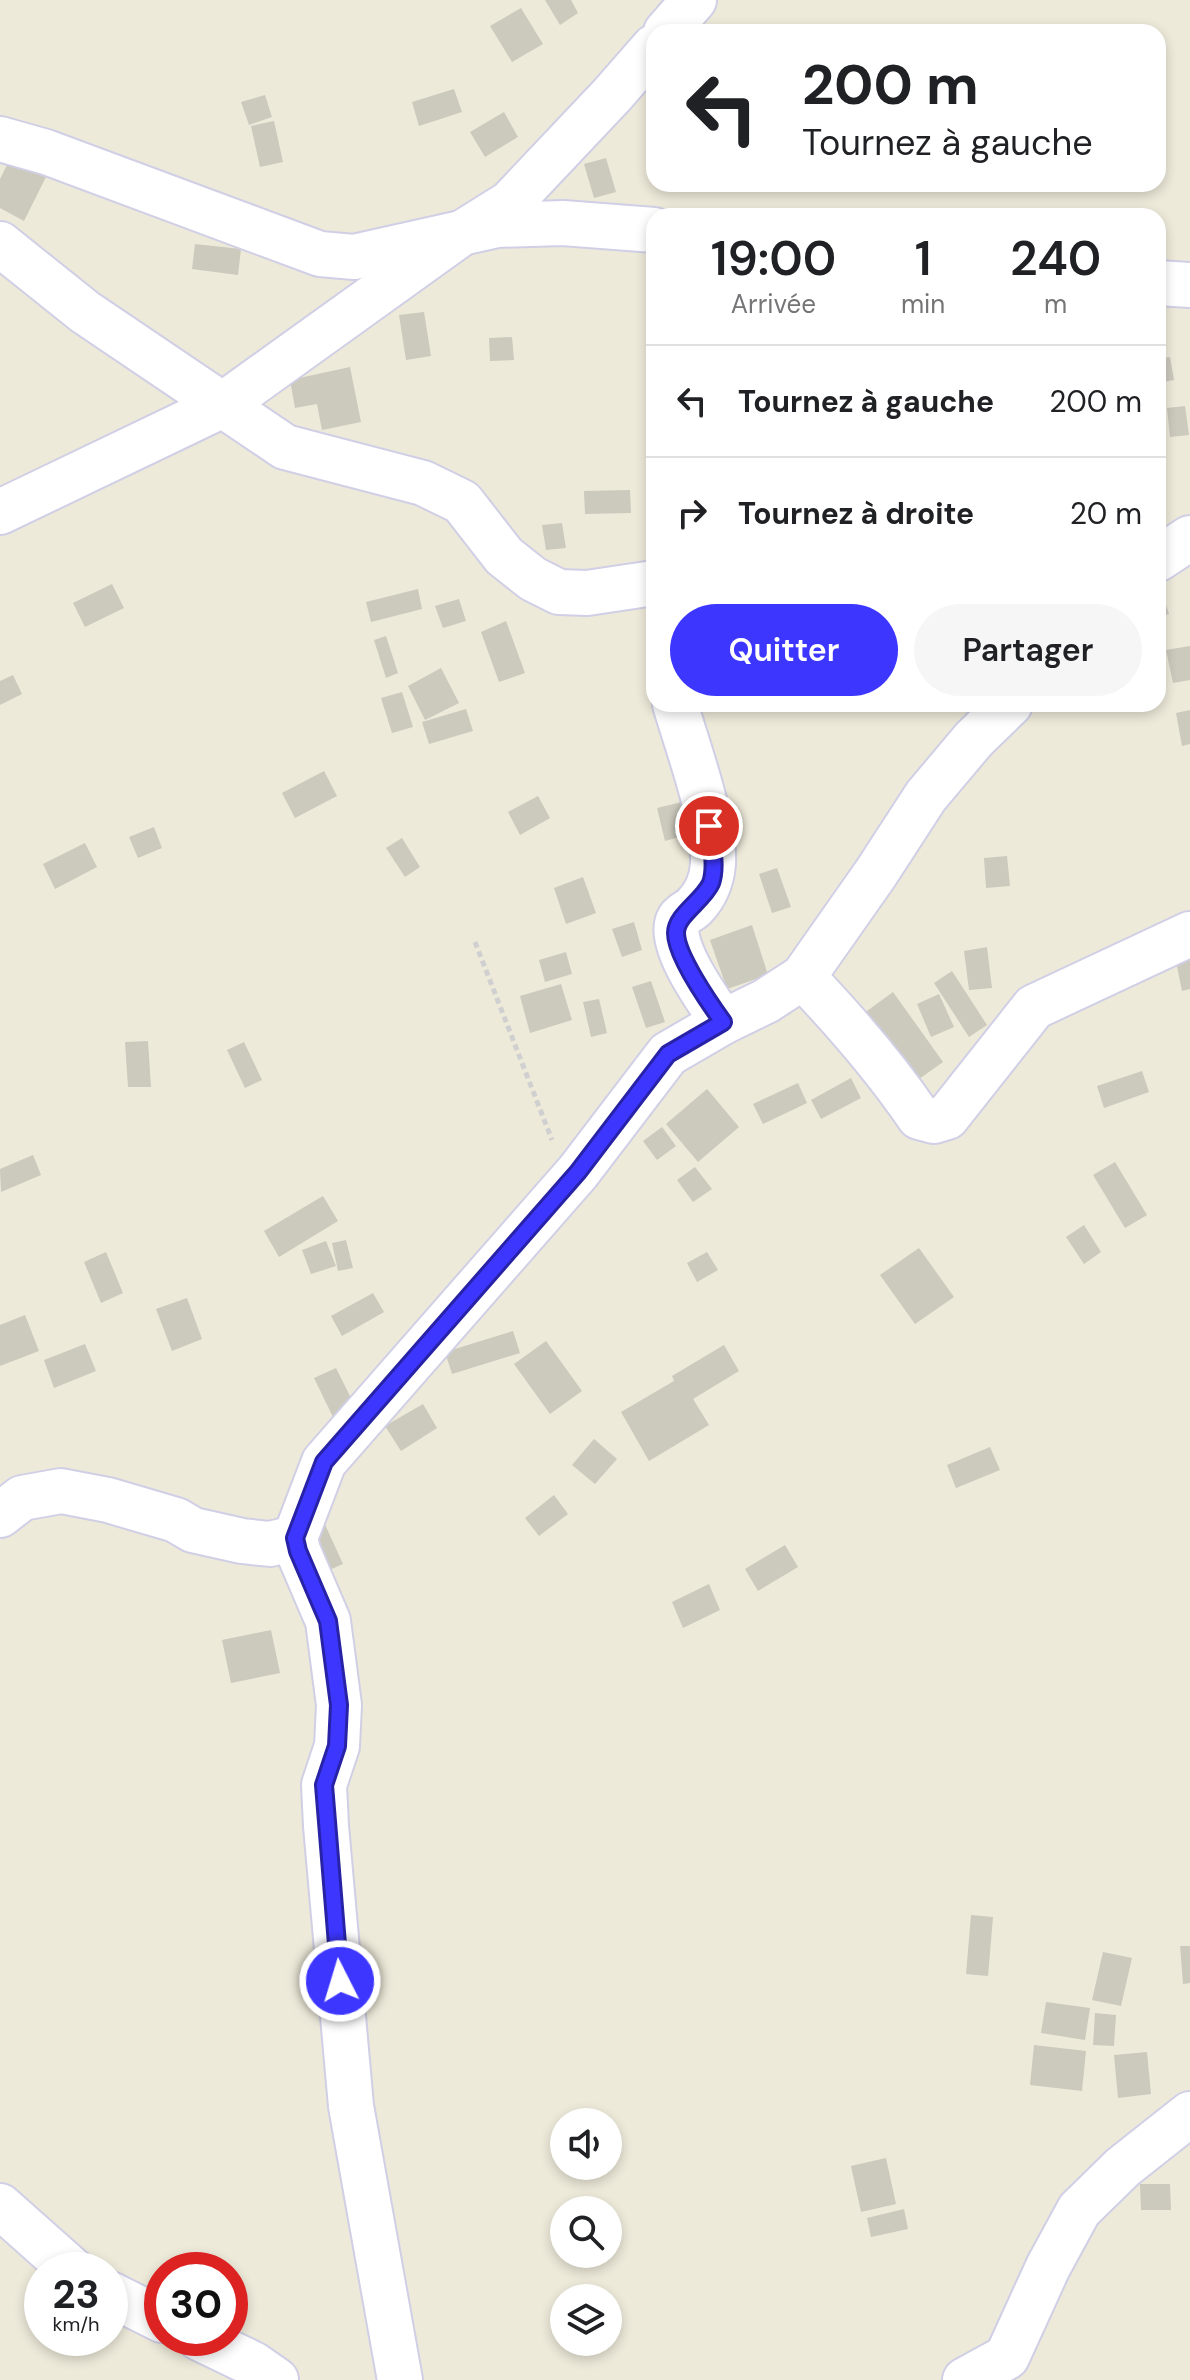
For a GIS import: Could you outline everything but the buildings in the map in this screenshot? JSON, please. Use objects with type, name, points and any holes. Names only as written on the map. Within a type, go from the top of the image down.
[{"type":"street","points":[[673,24],[694,0]]},
{"type":"street","points":[[0,512],[221,406],[462,233],[510,203],[646,56]]},
{"type":"street","points":[[0,139],[46,152],[320,254],[354,257],[497,225],[563,223],[646,229]]},
{"type":"street","points":[[0,244],[85,312],[285,447],[423,483],[462,502],[504,556],[533,579],[559,592],[587,593],[646,584]]},
{"type":"street","points":[[1166,284],[1190,285]]},
{"type":"street","points":[[1166,554],[1190,538]]},
{"type":"street","points":[[677,712],[709,826],[713,862],[711,882],[694,907],[679,919],[676,934],[698,984],[723,1022]]},
{"type":"street","points":[[400,2380],[351,2106],[327,1842],[324,1785],[337,1746],[339,1705],[328,1621],[295,1538],[324,1462],[578,1172],[668,1054],[766,1001],[803,977],[926,796],[974,739],[1002,712]]},
{"type":"street","points":[[803,977],[901,1090],[919,1117],[934,1121],[947,1117],[1034,1007],[1190,934]]},
{"type":"street","points":[[0,1515],[22,1498],[61,1491],[108,1500],[176,1520],[193,1530],[242,1541],[270,1544],[295,1538]]},
{"type":"street","points":[[965,2380],[1007,2357],[1048,2267],[1079,2210],[1123,2167],[1190,2114]]},
{"type":"street","points":[[0,2206],[52,2252]]},
{"type":"street","points":[[236,2356],[276,2380]]},
{"type":"path","points":[[475,942],[549,1136],[578,1172]]},
{"type":"route","points":[[340,1981],[324,1785],[337,1746],[339,1705],[328,1621],[295,1538],[324,1462],[578,1172],[668,1054],[723,1022],[698,984],[676,934],[679,919],[694,907],[711,882],[713,862],[709,826]]}]
